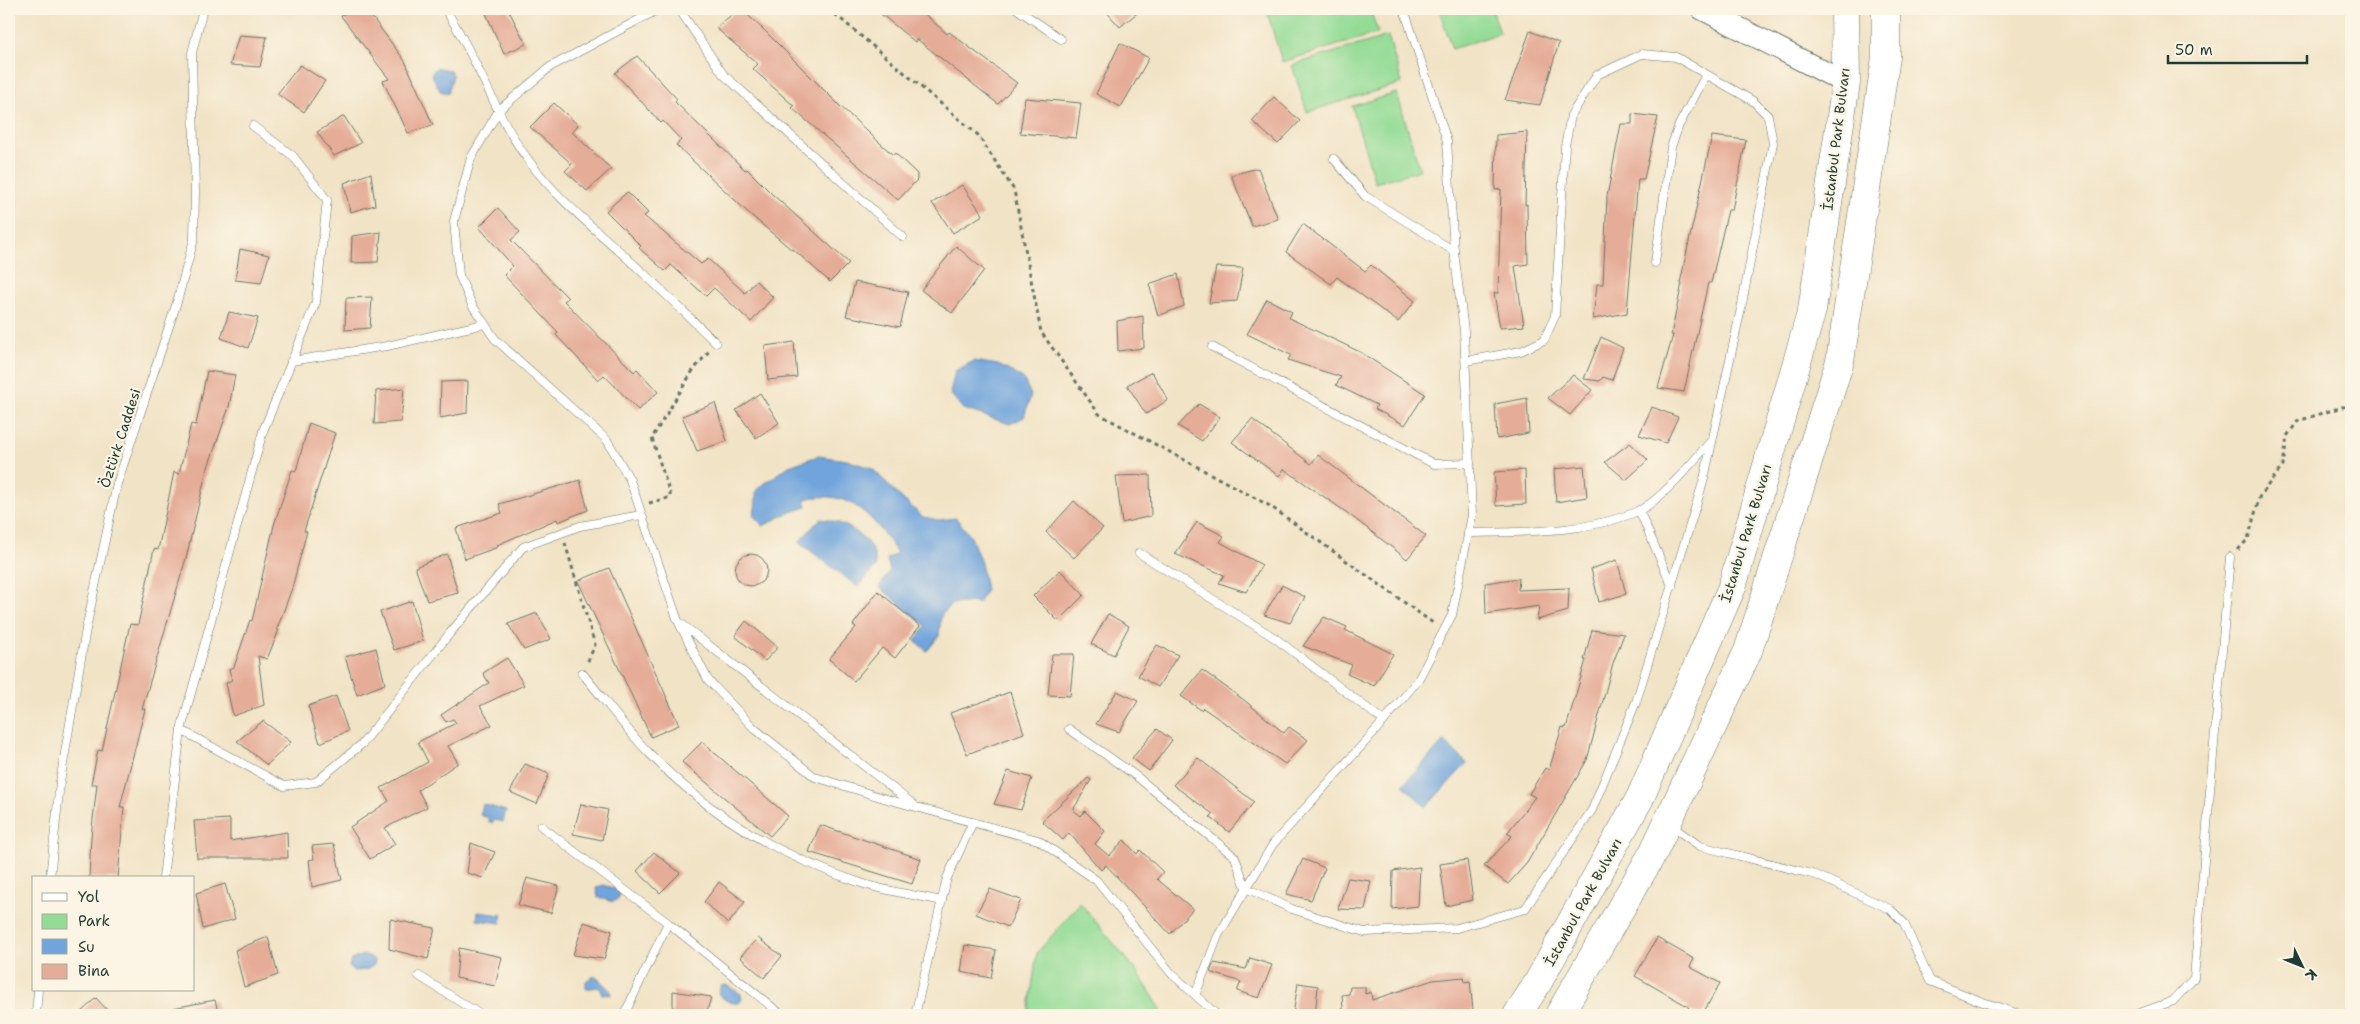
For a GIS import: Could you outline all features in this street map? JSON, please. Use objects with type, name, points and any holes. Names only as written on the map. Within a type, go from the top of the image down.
[{"type":"highway","name":"İstanbul Park Bulvarı","points":[[1517,1015],[1537,984],[1640,798],[1732,587],[1812,310],[1846,83],[1845,9]]},
{"type":"highway","points":[[1559,1015],[1654,851],[1748,651],[1840,361],[1886,57],[1886,9]]},
{"type":"street","points":[[1702,9],[1846,83]]},
{"type":"lane","name":"Öztürk Caddesi","points":[[50,876],[60,782],[86,629],[117,484],[177,302],[194,239],[195,192],[192,53],[203,9]]},
{"type":"lane","points":[[445,9],[459,29],[528,160],[564,203],[640,270],[716,343]]},
{"type":"lane","points":[[659,9],[550,67],[500,110],[471,158],[454,221],[459,275],[472,305],[495,339],[607,440],[630,480],[678,621],[708,680],[755,729],[815,776],[1038,840],[1096,880],[1171,973],[1217,1015]]},
{"type":"lane","points":[[679,9],[723,74],[902,237]]},
{"type":"lane","points":[[1017,9],[1061,39]]},
{"type":"lane","points":[[1196,994],[1218,936],[1273,844],[1384,721],[1418,680],[1452,615],[1472,515],[1464,331],[1454,251],[1447,141],[1404,9]]},
{"type":"lane","points":[[1069,729],[1136,776],[1235,857],[1246,888],[1292,909],[1364,932],[1457,928],[1525,909],[1592,810],[1636,702],[1672,586],[1704,479],[1774,143],[1768,116],[1752,101],[1676,57],[1642,54],[1597,75],[1571,115],[1564,146],[1555,316],[1544,340],[1521,351],[1466,361]]},
{"type":"lane","points":[[1655,263],[1671,146],[1706,75]]},
{"type":"lane","points":[[163,876],[181,730],[263,431],[316,302],[327,200],[293,156],[254,126]]},
{"type":"lane","points":[[1334,159],[1365,196],[1454,251]]},
{"type":"lane","points":[[291,362],[387,346],[484,324]]},
{"type":"lane","points":[[1212,347],[1434,464],[1470,463]]},
{"type":"lane","points":[[1468,533],[1524,532],[1597,524],[1639,510],[1672,484],[1713,439]]},
{"type":"lane","points":[[1639,510],[1672,586]]},
{"type":"lane","points":[[181,730],[284,786],[316,782],[363,743],[450,633],[523,547],[580,526],[639,511]]},
{"type":"lane","points":[[1139,553],[1274,638],[1384,721]]},
{"type":"lane","points":[[2134,1015],[2173,1001],[2194,978],[2230,557]]},
{"type":"lane","points":[[678,621],[915,806]]},
{"type":"lane","points":[[582,673],[650,755],[690,792],[736,826],[783,852],[865,884],[942,901]]},
{"type":"lane","points":[[915,1015],[948,878],[973,822]]},
{"type":"lane","points":[[1667,824],[1700,846],[1816,875],[1890,909],[1904,923],[1930,981],[2022,1015]]},
{"type":"lane","points":[[541,826],[668,923],[782,1015]]},
{"type":"lane","points":[[624,1015],[668,923]]},
{"type":"lane","points":[[419,976],[481,1015]]},
{"type":"lane","points":[[36,1015],[38,992]]},
{"type":"path","points":[[829,9],[978,135],[1014,190],[1041,332],[1099,414],[1270,506],[1444,630]]},
{"type":"path","points":[[639,511],[671,497],[652,438],[692,372],[716,343]]},
{"type":"path","points":[[2230,557],[2248,540],[2260,495],[2283,466],[2287,436],[2298,421],[2351,406]]},
{"type":"path","points":[[562,533],[595,645],[582,673]]},
{"type":"green space","points":[[1287,9],[1370,9],[1378,33],[1282,62],[1268,15]]},
{"type":"green space","points":[[1439,9],[1492,9],[1500,33],[1452,49]]},
{"type":"green space","points":[[1388,36],[1402,83],[1307,112],[1292,65]]},
{"type":"green space","points":[[1397,93],[1420,170],[1375,183],[1352,106]]},
{"type":"green space","points":[[1080,903],[1136,970],[1161,1009],[1161,1015],[1028,1015],[1037,953]]},
{"type":"water","points":[[437,67],[450,71],[453,75],[448,93],[440,91],[431,73]]},
{"type":"water","points":[[974,361],[998,365],[1023,378],[1031,395],[1024,417],[1010,424],[963,409],[950,393],[955,371]]},
{"type":"water","points":[[818,456],[847,460],[873,469],[923,517],[938,520],[956,518],[971,537],[981,563],[986,590],[978,604],[974,602],[952,604],[941,616],[939,636],[927,651],[915,641],[926,626],[879,587],[890,571],[887,559],[897,553],[879,528],[860,509],[836,498],[821,497],[805,499],[807,507],[788,513],[763,526],[753,515],[757,489],[789,466]]},
{"type":"water","points":[[820,519],[850,528],[864,538],[873,551],[876,567],[858,587],[799,542]]},
{"type":"water","points":[[1444,741],[1467,763],[1426,807],[1403,785]]},
{"type":"water","points":[[483,804],[506,811],[503,822],[494,820],[493,823],[488,821],[489,818],[480,815]]},
{"type":"water","points":[[603,885],[617,889],[620,893],[619,898],[613,902],[598,897],[596,888]]},
{"type":"water","points":[[478,912],[502,915],[501,923],[477,920]]},
{"type":"water","points":[[363,955],[369,956],[375,961],[374,965],[366,970],[354,971],[349,967],[351,960]]},
{"type":"water","points":[[596,977],[611,991],[611,995],[602,994],[601,989],[597,987],[586,989],[586,981]]},
{"type":"water","points":[[726,985],[741,994],[742,999],[739,1003],[727,1001],[718,993],[721,986]]},
{"type":"building","points":[[351,9],[366,9],[405,61],[433,125],[408,133],[383,81],[389,79],[341,16]]},
{"type":"building","points":[[484,9],[508,9],[526,44],[504,54]]},
{"type":"building","points":[[738,9],[741,9],[764,30],[840,106],[893,155],[895,153],[917,174],[917,180],[898,200],[792,108],[794,106],[753,69],[758,64],[716,28]]},
{"type":"building","points":[[875,9],[919,9],[947,34],[949,32],[1017,83],[998,104],[917,39],[915,42]]},
{"type":"building","points":[[1104,9],[1142,9],[1120,27]]},
{"type":"building","points":[[1530,31],[1559,43],[1540,105],[1505,100]]},
{"type":"building","points":[[239,35],[267,37],[260,67],[230,65]]},
{"type":"building","points":[[1120,43],[1149,58],[1121,107],[1096,94]]},
{"type":"building","points":[[637,56],[677,99],[675,102],[745,170],[747,169],[849,263],[830,282],[752,216],[676,145],[681,140],[663,121],[661,123],[615,73]]},
{"type":"building","points":[[300,65],[325,81],[304,112],[277,94]]},
{"type":"building","points":[[1274,97],[1300,121],[1278,144],[1252,121]]},
{"type":"building","points":[[1025,98],[1081,103],[1076,138],[1020,133]]},
{"type":"building","points":[[554,103],[578,125],[572,132],[611,169],[587,191],[565,171],[572,164],[530,127]]},
{"type":"building","points":[[1632,114],[1658,117],[1644,179],[1638,179],[1627,313],[1593,319],[1597,284],[1603,284],[1607,196],[1621,124],[1632,124]]},
{"type":"building","points":[[344,116],[361,143],[334,156],[317,132]]},
{"type":"building","points":[[1527,132],[1525,205],[1527,204],[1528,264],[1515,266],[1524,326],[1500,328],[1494,293],[1498,293],[1501,189],[1495,190],[1496,135]]},
{"type":"building","points":[[1712,136],[1746,140],[1732,210],[1728,210],[1711,283],[1708,283],[1684,392],[1658,388],[1673,335],[1671,335],[1682,283],[1680,283]]},
{"type":"building","points":[[1258,168],[1278,219],[1252,226],[1231,175]]},
{"type":"building","points":[[371,173],[375,205],[350,212],[344,183]]},
{"type":"building","points":[[962,185],[983,215],[953,233],[932,203]]},
{"type":"building","points":[[627,192],[648,213],[644,216],[701,264],[708,259],[745,293],[756,281],[773,297],[751,322],[714,288],[706,296],[671,265],[665,271],[639,248],[641,246],[606,211]]},
{"type":"building","points":[[498,208],[520,232],[511,240],[568,298],[564,301],[634,372],[637,369],[658,392],[638,410],[604,375],[598,380],[556,335],[558,332],[504,275],[513,266],[479,227]]},
{"type":"building","points":[[1303,224],[1365,271],[1371,265],[1415,301],[1398,322],[1337,277],[1331,284],[1286,252]]},
{"type":"building","points":[[381,232],[378,262],[351,263],[352,236]]},
{"type":"building","points":[[956,246],[984,270],[952,313],[921,290]]},
{"type":"building","points":[[240,249],[269,255],[261,283],[235,280]]},
{"type":"building","points":[[1216,267],[1243,268],[1237,301],[1209,303]]},
{"type":"building","points":[[1178,274],[1184,306],[1158,316],[1149,284]]},
{"type":"building","points":[[855,282],[908,292],[900,327],[846,316]]},
{"type":"building","points":[[372,297],[370,328],[345,330],[346,298]]},
{"type":"building","points":[[1267,299],[1292,312],[1289,318],[1360,352],[1425,394],[1405,425],[1375,409],[1377,405],[1336,385],[1341,377],[1288,360],[1291,355],[1247,334]]},
{"type":"building","points":[[229,312],[258,318],[248,348],[221,338]]},
{"type":"building","points":[[1143,316],[1144,348],[1118,351],[1117,321]]},
{"type":"building","points":[[1601,337],[1623,348],[1612,380],[1603,377],[1600,381],[1584,379]]},
{"type":"building","points":[[794,342],[797,377],[768,380],[765,346]]},
{"type":"building","points":[[207,371],[235,375],[229,407],[206,473],[186,558],[142,709],[145,709],[120,807],[124,807],[118,876],[89,876],[97,784],[91,784],[98,750],[102,751],[130,624],[138,625],[154,549],[158,550],[174,472],[179,474],[191,424],[196,425]]},
{"type":"building","points":[[1152,372],[1168,400],[1146,414],[1127,385]]},
{"type":"building","points":[[1573,375],[1592,390],[1570,415],[1548,398]]},
{"type":"building","points":[[468,381],[467,413],[440,418],[441,382]]},
{"type":"building","points":[[404,388],[401,422],[374,424],[376,391]]},
{"type":"building","points":[[760,393],[779,423],[756,438],[736,410]]},
{"type":"building","points":[[1527,398],[1529,433],[1497,439],[1495,404]]},
{"type":"building","points":[[715,403],[727,441],[697,451],[682,416]]},
{"type":"building","points":[[1199,404],[1220,417],[1202,441],[1178,426]]},
{"type":"building","points":[[1652,407],[1678,417],[1666,443],[1639,435]]},
{"type":"building","points":[[1252,419],[1311,464],[1318,455],[1426,536],[1407,559],[1346,512],[1284,469],[1279,476],[1232,442]]},
{"type":"building","points":[[309,423],[335,433],[304,531],[307,531],[292,588],[277,629],[279,630],[267,659],[258,656],[264,705],[233,716],[226,683],[232,680],[229,669],[234,667],[250,620],[252,621],[274,525],[292,470],[296,471]]},
{"type":"building","points":[[1630,443],[1648,460],[1626,480],[1605,462]]},
{"type":"building","points":[[1584,466],[1587,497],[1556,502],[1554,469]]},
{"type":"building","points":[[1525,470],[1526,504],[1496,506],[1494,472]]},
{"type":"building","points":[[1150,475],[1151,516],[1122,523],[1116,476]]},
{"type":"building","points":[[580,480],[588,510],[558,522],[557,519],[497,545],[498,547],[465,559],[456,528],[502,513],[499,504]]},
{"type":"building","points":[[1074,501],[1103,528],[1074,558],[1046,532]]},
{"type":"building","points":[[1197,522],[1224,536],[1220,542],[1262,565],[1246,592],[1219,583],[1224,575],[1175,554]]},
{"type":"building","points":[[447,554],[458,593],[427,601],[415,567]]},
{"type":"building","points":[[751,554],[757,555],[762,559],[766,564],[766,576],[762,581],[757,585],[751,586],[745,585],[740,581],[736,576],[735,570],[736,564],[740,559],[745,555]]},
{"type":"building","points":[[1617,560],[1626,594],[1599,602],[1591,569]]},
{"type":"building","points":[[609,568],[679,725],[651,737],[578,581]]},
{"type":"building","points":[[1060,570],[1084,595],[1058,621],[1033,596]]},
{"type":"building","points":[[1519,578],[1518,590],[1569,588],[1568,611],[1537,620],[1539,606],[1486,614],[1485,583]]},
{"type":"building","points":[[1282,585],[1305,597],[1290,623],[1264,615]]},
{"type":"building","points":[[878,591],[920,626],[895,658],[882,648],[854,681],[829,659],[856,627],[853,625]]},
{"type":"building","points":[[412,601],[423,641],[394,650],[380,612]]},
{"type":"building","points":[[537,613],[551,639],[524,650],[508,624]]},
{"type":"building","points":[[1108,614],[1129,626],[1114,655],[1091,644]]},
{"type":"building","points":[[1324,617],[1347,627],[1345,630],[1393,654],[1374,686],[1347,674],[1352,665],[1303,646]]},
{"type":"building","points":[[746,621],[778,647],[765,661],[735,636]]},
{"type":"building","points":[[1592,630],[1624,634],[1613,663],[1587,760],[1527,863],[1508,884],[1484,866],[1512,836],[1507,833],[1535,797],[1529,794],[1545,768],[1549,770],[1562,727],[1566,728],[1586,660],[1584,660]]},
{"type":"building","points":[[1157,645],[1178,655],[1158,687],[1138,676]]},
{"type":"building","points":[[376,648],[385,684],[357,695],[345,657]]},
{"type":"building","points":[[1052,654],[1074,654],[1070,696],[1048,695]]},
{"type":"building","points":[[507,658],[524,685],[480,706],[492,725],[448,746],[458,763],[418,790],[427,807],[385,828],[395,844],[370,859],[350,827],[389,801],[381,788],[428,762],[418,742],[456,723],[453,719],[446,722],[441,715],[489,683],[483,673]]},
{"type":"building","points":[[1202,670],[1244,700],[1284,733],[1289,727],[1308,740],[1285,764],[1203,708],[1201,710],[1181,696]]},
{"type":"building","points":[[1117,691],[1138,701],[1119,732],[1096,724]]},
{"type":"building","points":[[1010,692],[1024,733],[967,754],[950,713]]},
{"type":"building","points":[[336,696],[348,731],[320,743],[308,706]]},
{"type":"building","points":[[263,721],[291,742],[267,765],[237,741]]},
{"type":"building","points":[[1157,729],[1172,740],[1149,771],[1132,758]]},
{"type":"building","points":[[702,742],[788,816],[770,836],[682,762]]},
{"type":"building","points":[[1198,758],[1254,802],[1229,832],[1210,817],[1213,814],[1173,785]]},
{"type":"building","points":[[525,764],[549,774],[537,804],[510,792]]},
{"type":"building","points":[[1008,771],[1032,778],[1021,810],[994,804]]},
{"type":"building","points":[[1088,778],[1091,780],[1073,810],[1081,816],[1085,811],[1105,831],[1095,844],[1109,856],[1124,840],[1137,854],[1140,850],[1163,872],[1157,879],[1193,909],[1170,934],[1106,865],[1101,870],[1069,833],[1063,840],[1042,821]]},
{"type":"building","points":[[581,804],[608,810],[602,840],[573,834]]},
{"type":"building","points":[[230,819],[230,841],[287,832],[288,858],[197,858],[194,821]]},
{"type":"building","points":[[820,825],[921,859],[912,884],[809,852]]},
{"type":"building","points":[[471,843],[495,852],[483,878],[467,873]]},
{"type":"building","points":[[334,844],[342,880],[312,887],[309,860],[314,859],[312,846]]},
{"type":"building","points":[[654,852],[680,873],[660,893],[637,871]]},
{"type":"building","points":[[1303,859],[1325,868],[1311,900],[1286,894]]},
{"type":"building","points":[[1467,860],[1473,900],[1446,906],[1440,864]]},
{"type":"building","points":[[1420,867],[1418,906],[1392,909],[1393,871]]},
{"type":"building","points":[[527,878],[559,886],[551,913],[518,905]]},
{"type":"building","points":[[1348,878],[1371,881],[1365,910],[1338,909]]},
{"type":"building","points":[[719,882],[745,902],[728,924],[704,902]]},
{"type":"building","points":[[225,884],[235,919],[203,929],[196,893]]},
{"type":"building","points":[[990,889],[1021,900],[1008,927],[976,914]]},
{"type":"building","points":[[390,919],[435,928],[428,959],[389,949]]},
{"type":"building","points":[[584,922],[612,931],[604,959],[573,955]]},
{"type":"building","points":[[268,937],[278,975],[244,987],[235,950]]},
{"type":"building","points":[[758,938],[782,956],[764,978],[740,957]]},
{"type":"building","points":[[1657,938],[1694,959],[1690,967],[1720,983],[1702,1015],[1687,1010],[1689,1007],[1635,976]]},
{"type":"building","points":[[965,945],[996,950],[991,978],[961,972]]},
{"type":"building","points":[[459,948],[502,957],[495,986],[456,978]]},
{"type":"building","points":[[1250,958],[1272,965],[1259,998],[1237,991],[1241,982],[1210,972],[1214,963],[1246,969]]},
{"type":"building","points":[[1464,977],[1465,982],[1470,981],[1473,1010],[1448,1015],[1334,1015],[1334,1012],[1343,1009],[1342,995],[1349,994],[1350,987],[1365,987],[1365,994],[1371,992],[1372,1000],[1433,980]]},
{"type":"building","points":[[1298,983],[1318,986],[1315,1015],[1293,1015]]},
{"type":"building","points":[[673,991],[711,997],[706,1015],[673,1015]]},
{"type":"building","points":[[96,998],[112,1015],[78,1015]]},
{"type":"building","points":[[215,1000],[219,1015],[174,1015],[173,1008]]}]
